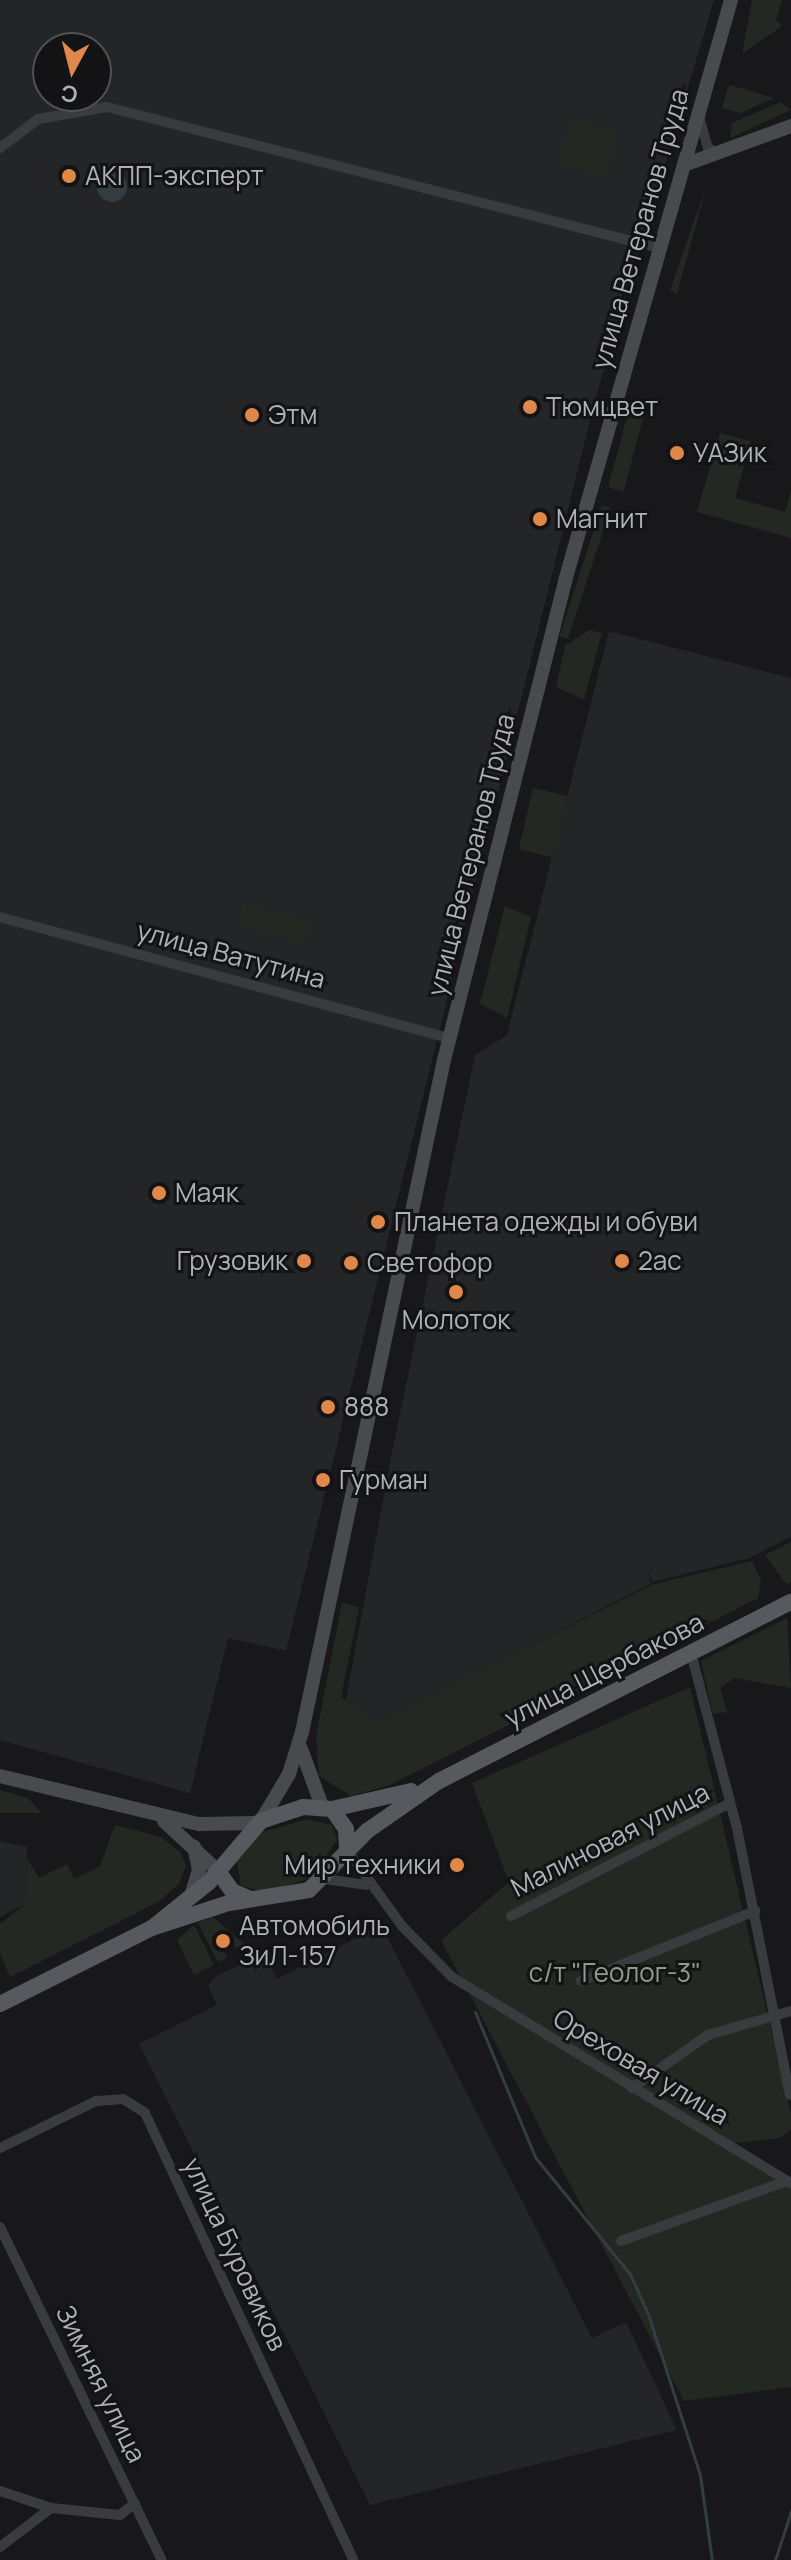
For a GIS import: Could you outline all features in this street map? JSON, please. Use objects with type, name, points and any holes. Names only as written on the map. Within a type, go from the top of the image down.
[{"type":"main road","name":"улица Ветеранов Труда","points":[[302,1732],[449,1038],[659,248],[731,0]]},
{"type":"main road","points":[[684,165],[726,154],[791,126]]},
{"type":"main road","name":"улица Щербакова","points":[[439,1781],[791,1602]]},
{"type":"main road","points":[[302,1732],[305,1774],[346,1829],[347,1850]]},
{"type":"main road","points":[[152,1928],[218,1871],[260,1822],[289,1774],[302,1732]]},
{"type":"main road","points":[[0,1776],[214,1827],[260,1822],[439,1781]]},
{"type":"main road","points":[[0,2004],[152,1928],[255,1900],[290,1898],[324,1879],[347,1850],[439,1781]]},
{"type":"main road","points":[[142,1811],[191,1839],[232,1891],[255,1900]]},
{"type":"main road","points":[[190,1898],[199,1870],[191,1839]]},
{"type":"street","points":[[0,148],[38,119],[107,107],[659,248]]},
{"type":"street","points":[[700,108],[708,148],[726,154]]},
{"type":"street","name":"улица Ватутина","points":[[0,917],[449,1038]]},
{"type":"street","points":[[691,1653],[755,1911],[777,2013],[790,2095]]},
{"type":"street","name":"Малиновая улица","points":[[511,1916],[730,1803]]},
{"type":"street","name":"Ореховая улица","points":[[347,1850],[368,1885],[452,1977],[789,2182]]},
{"type":"street","points":[[324,1879],[368,1885]]},
{"type":"street","points":[[581,1981],[755,1911]]},
{"type":"street","points":[[632,2088],[708,2035],[791,2011]]},
{"type":"street","name":"улица Буровиков","points":[[0,2148],[96,2101],[123,2099],[145,2113],[353,2560]]},
{"type":"street","points":[[621,2241],[789,2182]]},
{"type":"street","name":"Зимняя улица","points":[[0,2227],[162,2560]]},
{"type":"street","points":[[0,2491],[51,2508],[120,2515],[135,2503]]},
{"type":"street","points":[[0,2547],[51,2508]]},
{"type":"shaded area","points":[[0,0],[714,0],[595,400],[286,1651],[228,1638],[190,1793],[0,1740]]},
{"type":"shaded area","points":[[112,172],[123,176],[127,187],[123,198],[112,202],[101,198],[97,187],[101,176]]},
{"type":"shaded area","points":[[609,631],[791,678],[791,1537],[749,1558],[652,1582],[647,1568],[651,1584],[346,1739],[340,1731],[393,1447],[475,1055],[507,1035]]},
{"type":"shaded area","points":[[0,1841],[27,1847],[25,1904],[0,1917]]},
{"type":"shaded area","points":[[381,1925],[592,2338],[626,2322],[677,2430],[370,2505],[139,2044],[217,2005],[208,1986],[215,1977],[263,1953],[277,1979]]},
{"type":"green space","points":[[752,0],[782,0],[776,20],[782,26],[742,54]]},
{"type":"green space","points":[[729,85],[774,98],[740,113],[722,108]]},
{"type":"green space","points":[[780,102],[791,110],[730,138],[732,123]]},
{"type":"green space","points":[[570,119],[618,131],[606,176],[559,165]]},
{"type":"green space","points":[[707,184],[677,294],[670,290]]},
{"type":"green space","points":[[629,409],[644,413],[623,491],[608,487]]},
{"type":"green space","points":[[720,433],[751,441],[735,498],[785,512],[791,491],[791,538],[697,512]]},
{"type":"green space","points":[[602,505],[611,508],[568,639],[559,636]]},
{"type":"green space","points":[[589,630],[602,633],[584,700],[556,687],[565,646]]},
{"type":"green space","points":[[533,788],[567,796],[553,857],[519,849]]},
{"type":"green space","points":[[243,903],[311,923],[305,944],[237,924]]},
{"type":"green space","points":[[505,906],[531,917],[507,1018],[480,1004]]},
{"type":"green space","points":[[791,1542],[791,1582],[786,1584],[765,1555]]},
{"type":"green space","points":[[752,1561],[761,1580],[758,1598],[390,1785],[351,1796],[319,1776],[316,1736],[342,1603],[359,1607],[341,1697],[376,1723],[654,1584]]},
{"type":"green space","points":[[787,1618],[791,1688],[734,1678],[720,1688],[727,1712],[713,1714],[701,1661]]},
{"type":"green space","name":"с/т \"Геолог-3\"","points":[[690,1687],[791,2114],[791,2130],[780,2138],[735,2143],[791,2180],[791,2387],[684,2401],[441,1940],[509,1882],[472,1783]]},
{"type":"green space","points":[[0,1790],[28,1798],[42,1813],[0,1813]]},
{"type":"green space","points":[[307,1819],[332,1825],[337,1840],[311,1878],[266,1892],[241,1886],[237,1862],[260,1833]]},
{"type":"green space","points":[[115,1825],[161,1837],[180,1852],[186,1865],[179,1884],[158,1902],[10,1977],[0,1953],[0,1924],[25,1904],[27,1857],[39,1878],[67,1864],[74,1879],[100,1866]]},
{"type":"green space","points":[[213,1917],[249,1948],[241,1951],[222,1934],[216,1937],[227,1958],[218,1962],[198,1923]]},
{"type":"green space","points":[[194,1925],[214,1965],[194,1975],[177,1940]]},
{"type":"waterway","points":[[475,2012],[535,2157],[630,2274],[648,2314],[700,2475],[712,2560]]},
{"type":"waterway","points":[[775,2560],[791,2511]]},
{"type":"place","name":"АКПП-эксперт","points":[[69,176]]},
{"type":"place","name":"Тюмцвет","points":[[530,407]]},
{"type":"place","name":"Этм","points":[[252,415]]},
{"type":"place","name":"УАЗик","points":[[677,453]]},
{"type":"place","name":"Магнит","points":[[540,519]]},
{"type":"place","name":"Маяк","points":[[159,1193]]},
{"type":"place","name":"Планета одежды и обуви","points":[[378,1222]]},
{"type":"place","name":"Грузовик","points":[[304,1261]]},
{"type":"place","name":"2ас","points":[[622,1261]]},
{"type":"place","name":"Светофор","points":[[351,1263]]},
{"type":"place","name":"Молоток","points":[[456,1292]]},
{"type":"place","name":"888","points":[[328,1407]]},
{"type":"place","name":"Гурман","points":[[323,1480]]},
{"type":"place","name":"Мир техники","points":[[457,1865]]},
{"type":"place","name":"Автомобиль ЗиЛ-157","points":[[223,1941]]}]
